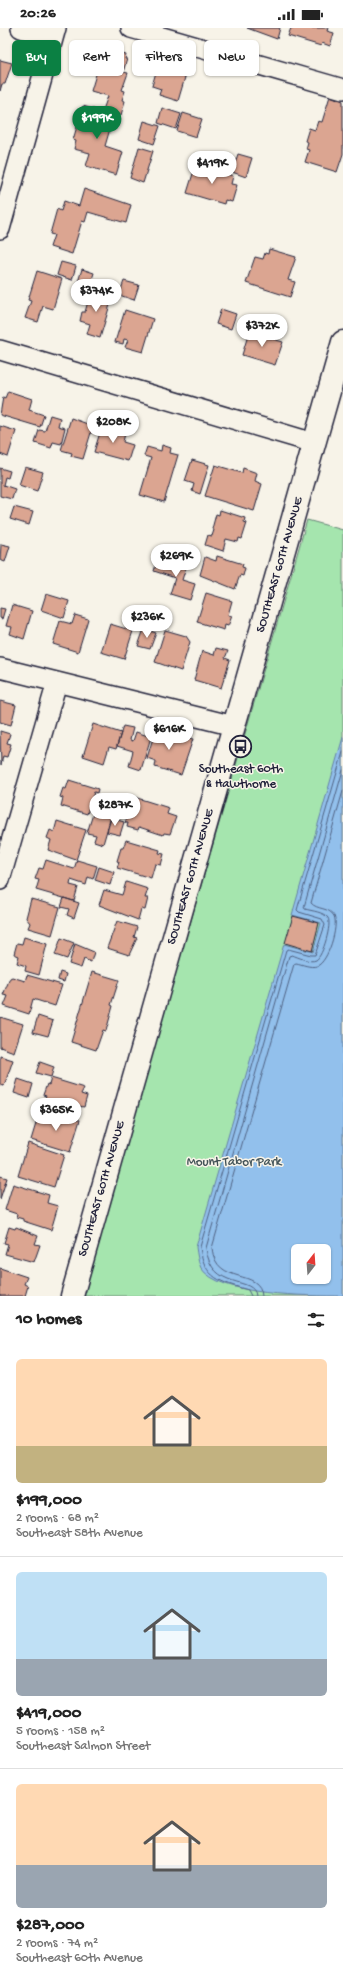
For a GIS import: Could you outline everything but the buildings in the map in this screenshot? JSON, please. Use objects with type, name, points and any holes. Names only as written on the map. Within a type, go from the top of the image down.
[{"type":"main road","name":"SOUTHEAST 60TH AVENUE","points":[[72,1296],[343,342]]},
{"type":"street","points":[[0,229],[55,33],[21,28]]},
{"type":"street","points":[[131,28],[343,89]]},
{"type":"street","points":[[0,350],[314,443]]},
{"type":"street","points":[[0,668],[234,726]]},
{"type":"street","points":[[0,880],[57,682]]},
{"type":"green space","name":"Mount Tabor Park","points":[[307,520],[343,530],[343,1296],[82,1296]]},
{"type":"water","points":[[343,737],[343,1296],[287,1295],[245,1289],[226,1284],[211,1277],[201,1268],[198,1261],[196,1247],[284,944],[313,952],[321,923],[292,915]]},
{"type":"place","name":"Southeast 60th & Hawthorne","points":[[241,747]]}]
